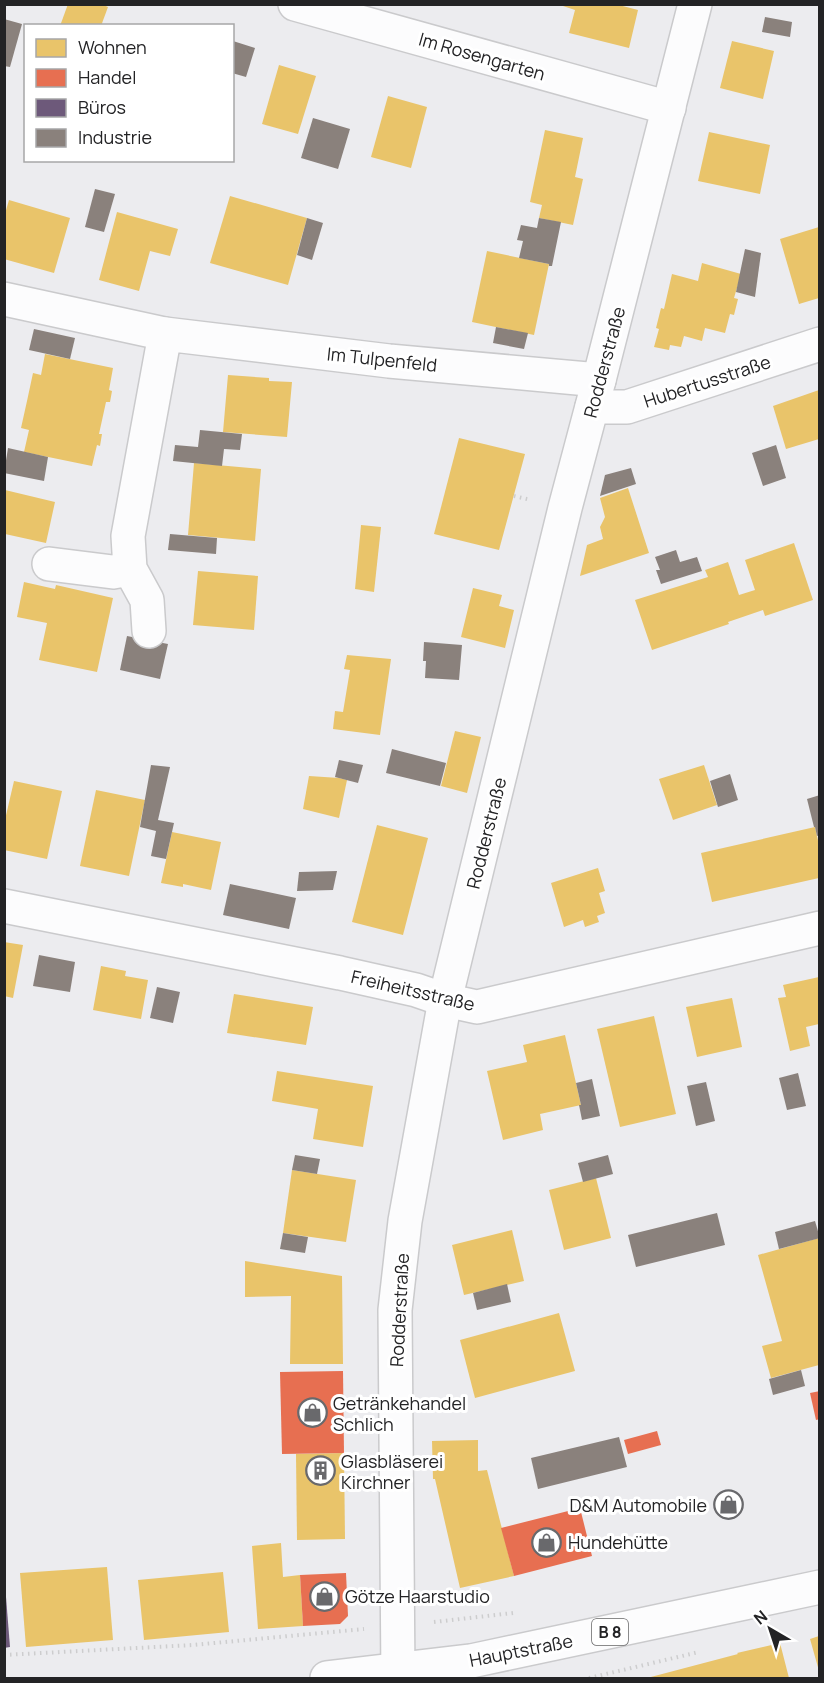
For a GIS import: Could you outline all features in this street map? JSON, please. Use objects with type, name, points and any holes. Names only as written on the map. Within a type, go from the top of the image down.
[{"type":"street","name":"Im Rosengarten","points":[[295,4],[669,108]]},
{"type":"street","name":"Rodderstraße","points":[[398,1674],[395,1310],[405,1221],[445,1000],[565,508],[695,4]]},
{"type":"street","name":"Im Tulpenfeld","points":[[4,299],[165,334],[389,361],[596,393]]},
{"type":"street","points":[[149,631],[147,600],[130,569],[128,536],[165,334]]},
{"type":"street","name":"Hubertusstraße","points":[[596,393],[627,407],[819,344]]},
{"type":"street","points":[[49,564],[113,572],[130,569]]},
{"type":"street","name":"Freiheitsstraße","points":[[4,906],[340,973],[416,990],[445,1000],[477,1007],[819,928]]},
{"type":"street","name":"Hauptstraße","points":[[327,1678],[398,1674],[471,1661],[819,1587]]},
{"type":"building: Wohnen","points":[[68,4],[101,4],[108,7],[102,24],[61,24]]},
{"type":"building: Wohnen","points":[[557,4],[615,4],[638,10],[629,48],[569,33],[575,10]]},
{"type":"building: Wohnen","points":[[732,41],[774,51],[763,99],[720,88]]},
{"type":"building: Wohnen","points":[[279,65],[316,76],[298,134],[262,124]]},
{"type":"building: Wohnen","points":[[388,96],[427,107],[411,168],[371,157]]},
{"type":"building: Wohnen","points":[[545,130],[583,138],[575,177],[583,179],[573,225],[539,218],[542,205],[530,202]]},
{"type":"building: Wohnen","points":[[709,132],[770,145],[760,194],[698,181]]},
{"type":"building: Wohnen","points":[[230,196],[307,218],[288,285],[210,263]]},
{"type":"building: Wohnen","points":[[9,200],[70,218],[54,273],[4,259],[4,217]]},
{"type":"building: Wohnen","points":[[117,212],[178,229],[170,256],[150,251],[139,291],[99,280]]},
{"type":"building: Wohnen","points":[[819,227],[819,298],[799,304],[780,239]]},
{"type":"building: Wohnen","points":[[487,251],[549,264],[534,335],[472,322]]},
{"type":"building: Wohnen","points":[[702,263],[741,274],[734,298],[738,299],[734,315],[730,314],[725,333],[705,328],[702,341],[684,336],[681,347],[670,345],[669,350],[654,347],[659,329],[656,328],[661,308],[664,309],[672,274],[698,281]]},
{"type":"building: Wohnen","points":[[45,354],[113,368],[109,390],[112,391],[110,402],[106,402],[99,434],[102,434],[100,446],[97,445],[92,466],[24,452],[29,430],[21,428],[33,373],[41,375]]},
{"type":"building: Wohnen","points":[[228,375],[292,382],[287,437],[223,432]]},
{"type":"building: Wohnen","points":[[819,390],[819,439],[786,449],[773,406]]},
{"type":"building: Wohnen","points":[[459,438],[525,454],[499,550],[434,534]]},
{"type":"building: Wohnen","points":[[194,463],[261,469],[255,541],[188,535]]},
{"type":"building: Wohnen","points":[[628,488],[649,553],[580,576],[587,545],[603,539],[600,527],[605,517],[600,498]]},
{"type":"building: Wohnen","points":[[5,490],[55,502],[46,543],[5,534]]},
{"type":"building: Wohnen","points":[[361,525],[381,527],[374,592],[355,589]]},
{"type":"building: Wohnen","points":[[794,543],[813,600],[765,616],[763,610],[652,650],[635,600],[708,577],[705,570],[728,562],[739,595],[755,590],[745,560]]},
{"type":"building: Wohnen","points":[[198,571],[258,576],[254,630],[193,625]]},
{"type":"building: Wohnen","points":[[24,582],[55,589],[56,585],[113,598],[97,672],[39,660],[47,623],[17,617]]},
{"type":"building: Wohnen","points":[[473,588],[502,595],[499,606],[514,610],[505,648],[461,637]]},
{"type":"building: Wohnen","points":[[347,655],[391,659],[380,735],[333,729],[335,711],[343,712],[350,670],[344,669]]},
{"type":"building: Wohnen","points":[[455,731],[481,737],[467,793],[441,786]]},
{"type":"building: Wohnen","points":[[704,765],[717,805],[673,820],[659,779]]},
{"type":"building: Wohnen","points":[[309,776],[347,780],[339,818],[303,809]]},
{"type":"building: Wohnen","points":[[14,781],[62,791],[47,859],[4,850],[4,824]]},
{"type":"building: Wohnen","points":[[96,790],[145,800],[129,876],[80,866]]},
{"type":"building: Wohnen","points":[[377,825],[428,838],[403,935],[352,922]]},
{"type":"building: Wohnen","points":[[815,827],[819,845],[819,878],[712,902],[701,853]]},
{"type":"building: Wohnen","points":[[172,832],[221,842],[211,890],[183,884],[183,887],[161,883]]},
{"type":"building: Wohnen","points":[[598,868],[605,891],[599,893],[605,913],[597,916],[599,922],[585,927],[583,920],[564,927],[551,883]]},
{"type":"building: Wohnen","points":[[4,942],[23,945],[13,998],[4,996]]},
{"type":"building: Wohnen","points":[[101,966],[126,971],[125,976],[148,980],[141,1019],[93,1010]]},
{"type":"building: Wohnen","points":[[819,977],[819,1024],[806,1027],[810,1046],[790,1051],[778,998],[786,997],[783,985]]},
{"type":"building: Wohnen","points":[[234,994],[313,1007],[306,1045],[227,1033]]},
{"type":"building: Wohnen","points":[[732,998],[742,1047],[697,1057],[686,1007]]},
{"type":"building: Wohnen","points":[[654,1016],[676,1114],[620,1127],[597,1029]]},
{"type":"building: Wohnen","points":[[565,1035],[581,1105],[540,1114],[543,1130],[503,1140],[487,1071],[527,1062],[523,1045]]},
{"type":"building: Wohnen","points":[[277,1071],[373,1086],[363,1147],[313,1139],[318,1109],[272,1101]]},
{"type":"building: Wohnen","points":[[292,1170],[356,1180],[346,1242],[283,1233]]},
{"type":"building: Wohnen","points":[[596,1178],[611,1238],[564,1250],[549,1190]]},
{"type":"building: Wohnen","points":[[512,1230],[524,1281],[464,1295],[452,1245]]},
{"type":"building: Wohnen","points":[[819,1238],[819,1365],[771,1378],[762,1346],[782,1341],[758,1255]]},
{"type":"building: Wohnen","points":[[245,1261],[342,1276],[343,1364],[290,1364],[291,1296],[245,1297]]},
{"type":"building: Wohnen","points":[[559,1313],[575,1371],[475,1398],[460,1340]]},
{"type":"building: Wohnen","points":[[478,1440],[478,1471],[487,1470],[514,1576],[460,1588],[435,1479],[433,1479],[432,1441]]},
{"type":"building: Wohnen","points":[[344,1453],[345,1539],[297,1540],[296,1454]]},
{"type":"building: Wohnen","points":[[281,1543],[283,1577],[300,1575],[303,1626],[258,1629],[252,1546]]},
{"type":"building: Wohnen","points":[[107,1567],[113,1640],[26,1647],[20,1573]]},
{"type":"building: Wohnen","points":[[223,1572],[229,1632],[144,1640],[138,1580]]},
{"type":"building: Wohnen","points":[[819,1636],[819,1671],[810,1639]]},
{"type":"building: Wohnen","points":[[780,1643],[789,1678],[647,1678],[737,1653]]},
{"type":"building: Handel","name":"Getränkehandel Schlich","points":[[343,1371],[344,1453],[282,1454],[280,1372]]},
{"type":"building: Handel","points":[[820,1391],[820,1419],[816,1420],[810,1393]]},
{"type":"building: Handel","points":[[657,1431],[661,1445],[628,1454],[624,1440]]},
{"type":"building: Handel","name":"Hundehütte","points":[[580,1508],[592,1556],[514,1576],[501,1528]]},
{"type":"building: Handel","name":"Götze Haarstudio","points":[[346,1573],[348,1616],[340,1624],[303,1626],[300,1575]]},
{"type":"building: Büros","points":[[4,1597],[6,1597],[10,1647],[4,1648]]},
{"type":"building: Industrie","points":[[765,17],[792,22],[790,37],[762,32]]},
{"type":"building: Industrie","points":[[4,19],[22,24],[10,67],[4,66]]},
{"type":"building: Industrie","points":[[234,41],[255,48],[246,77],[234,74]]},
{"type":"building: Industrie","points":[[313,118],[350,129],[338,169],[301,158]]},
{"type":"building: Industrie","points":[[95,189],[115,194],[104,232],[85,227]]},
{"type":"building: Industrie","points":[[307,218],[323,223],[312,260],[297,255]]},
{"type":"building: Industrie","points":[[539,218],[561,222],[552,266],[519,258],[523,241],[517,240],[521,225],[537,228]]},
{"type":"building: Industrie","points":[[745,249],[761,253],[755,297],[736,292]]},
{"type":"building: Industrie","points":[[496,327],[528,333],[524,349],[493,343]]},
{"type":"building: Industrie","points":[[34,329],[75,338],[70,359],[29,350]]},
{"type":"building: Industrie","points":[[200,430],[242,434],[240,450],[224,449],[222,466],[173,461],[175,445],[198,447]]},
{"type":"building: Industrie","points":[[776,445],[786,478],[763,486],[752,453]]},
{"type":"building: Industrie","points":[[8,448],[48,457],[44,481],[4,473]]},
{"type":"building: Industrie","points":[[631,468],[636,484],[600,496],[605,475]]},
{"type":"building: Industrie","points":[[170,534],[217,538],[216,554],[168,550]]},
{"type":"building: Industrie","points":[[676,550],[680,562],[697,557],[702,571],[661,584],[656,570],[660,570],[655,557]]},
{"type":"building: Industrie","points":[[127,636],[168,644],[160,679],[120,670]]},
{"type":"building: Industrie","points":[[424,642],[462,645],[459,680],[425,678]]},
{"type":"building: Industrie","points":[[392,749],[446,763],[440,786],[386,773]]},
{"type":"building: Industrie","points":[[339,760],[363,765],[358,783],[335,777]]},
{"type":"building: Industrie","points":[[151,765],[170,767],[158,820],[174,823],[166,859],[151,856],[156,831],[140,827]]},
{"type":"building: Industrie","points":[[730,774],[738,800],[718,807],[710,781]]},
{"type":"building: Industrie","points":[[820,795],[820,835],[817,836],[807,799]]},
{"type":"building: Industrie","points":[[337,871],[333,890],[297,891],[299,872]]},
{"type":"building: Industrie","points":[[230,884],[296,898],[289,929],[223,915]]},
{"type":"building: Industrie","points":[[39,955],[75,962],[70,992],[33,986]]},
{"type":"building: Industrie","points":[[157,987],[180,992],[173,1023],[150,1018]]},
{"type":"building: Industrie","points":[[798,1073],[806,1106],[787,1110],[779,1078]]},
{"type":"building: Industrie","points":[[592,1079],[600,1116],[582,1120],[576,1083]]},
{"type":"building: Industrie","points":[[706,1082],[715,1121],[696,1126],[687,1086]]},
{"type":"building: Industrie","points":[[295,1155],[320,1159],[317,1174],[292,1170]]},
{"type":"building: Industrie","points":[[608,1155],[613,1174],[583,1182],[578,1163]]},
{"type":"building: Industrie","points":[[717,1213],[725,1245],[636,1267],[628,1235]]},
{"type":"building: Industrie","points":[[815,1221],[820,1238],[779,1249],[775,1232]]},
{"type":"building: Industrie","points":[[283,1233],[308,1237],[305,1253],[280,1249]]},
{"type":"building: Industrie","points":[[507,1284],[511,1302],[477,1310],[473,1293]]},
{"type":"building: Industrie","points":[[801,1370],[805,1386],[773,1395],[769,1379]]},
{"type":"building: Industrie","points":[[619,1437],[627,1467],[538,1489],[531,1458]]},
{"type":"place","name":"Getränkehandel Schlich","points":[[312,1413]]},
{"type":"place","name":"Glasbläserei Kirchner","points":[[320,1471]]},
{"type":"place","name":"D&M Automobile","points":[[728,1505]]},
{"type":"place","name":"Hundehütte","points":[[547,1542]]},
{"type":"place","name":"Götze Haarstudio","points":[[324,1596]]}]
